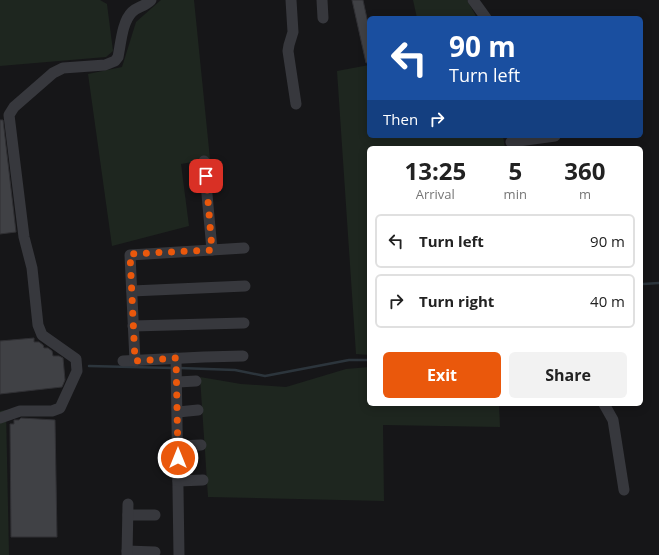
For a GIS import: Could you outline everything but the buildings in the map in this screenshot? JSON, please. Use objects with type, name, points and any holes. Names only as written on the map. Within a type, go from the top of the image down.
[{"type":"street","points":[[0,418],[20,411],[52,411],[60,408],[77,371],[76,359],[42,335],[38,325],[32,268],[24,237],[5,115],[53,73],[63,68],[105,65],[115,62],[118,56],[126,20],[133,11],[145,6],[151,0]]},
{"type":"street","points":[[291,0],[293,32],[288,45],[288,51],[296,104]]},
{"type":"street","points":[[322,0],[323,18]]},
{"type":"street","points":[[473,0],[485,16]]},
{"type":"street","points":[[511,142],[540,138]]},
{"type":"street","points":[[204,161],[212,250]]},
{"type":"street","points":[[135,361],[130,254],[244,248]]},
{"type":"street","points":[[132,291],[245,286]]},
{"type":"street","points":[[133,326],[244,323]]},
{"type":"street","points":[[123,361],[243,356]]},
{"type":"street","points":[[176,358],[178,382],[179,555]]},
{"type":"street","points":[[178,382],[196,381]]},
{"type":"street","points":[[605,406],[613,420],[624,490]]},
{"type":"street","points":[[178,412],[198,410]]},
{"type":"street","points":[[178,446],[201,445]]},
{"type":"street","points":[[178,481],[203,480]]},
{"type":"street","points":[[155,515],[128,509],[127,553],[155,552]]},
{"type":"shaded area","points":[[0,0],[100,0],[107,4],[113,51],[106,57],[0,66]]},
{"type":"shaded area","points":[[161,0],[194,0],[210,159],[181,164],[189,226],[112,246],[88,74],[122,67],[136,22]]},
{"type":"shaded area","points":[[413,0],[467,0],[476,16],[417,16]]},
{"type":"shaded area","points":[[367,65],[367,138],[503,138],[505,146],[367,146],[367,355],[356,354],[337,71]]},
{"type":"shaded area","points":[[367,367],[367,406],[499,406],[500,427],[383,425],[384,501],[208,497],[200,377],[241,384],[286,387],[346,369]]},
{"type":"shaded area","points":[[6,410],[9,555],[0,555],[0,411]]},
{"type":"waterway","points":[[643,284],[659,283]]},
{"type":"waterway","points":[[180,368],[235,370],[265,376],[349,360],[367,360]]},
{"type":"waterway","points":[[89,366],[173,368]]},
{"type":"route","points":[[178,458],[178,382],[176,358],[135,361],[130,254],[212,250],[206,176]]}]
